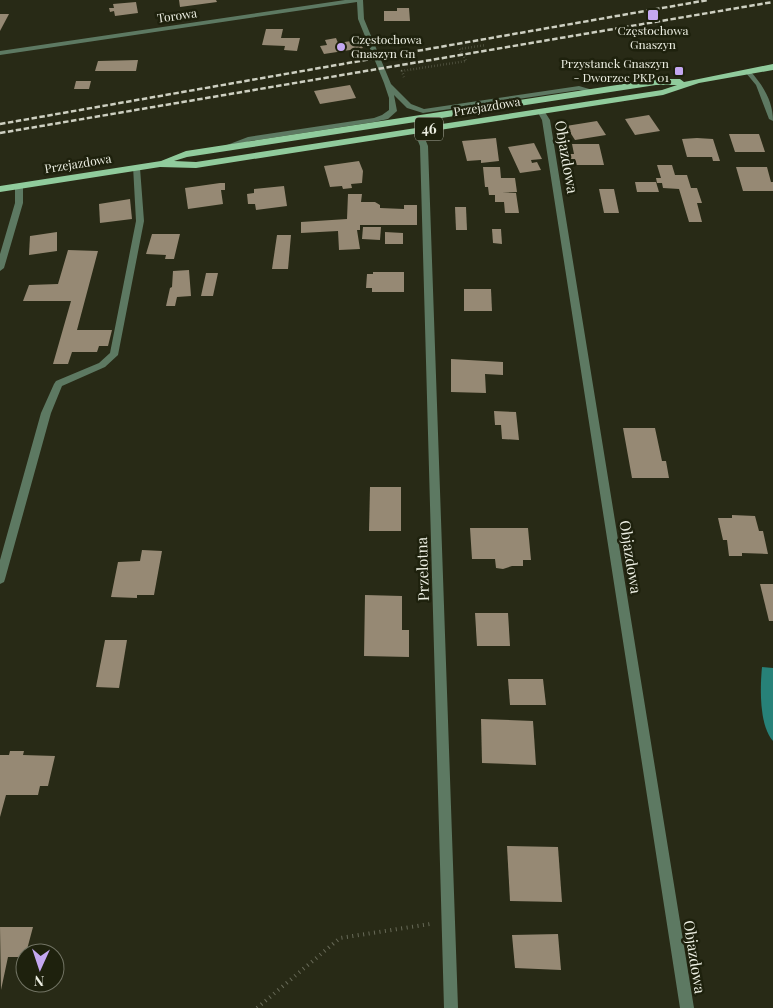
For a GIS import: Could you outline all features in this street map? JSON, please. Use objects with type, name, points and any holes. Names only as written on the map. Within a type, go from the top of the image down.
[{"type":"main road","name":"Przejazdowa","points":[[0,189],[160,164],[196,165],[418,131],[663,92],[697,81],[773,67]]},
{"type":"main road","name":"Przejazdowa","points":[[160,164],[186,154],[230,147],[656,82],[697,81]]},
{"type":"street","name":"Torowa","points":[[0,53],[359,0]]},
{"type":"street","points":[[230,147],[248,139],[374,120],[393,111],[388,83],[361,19],[359,0]]},
{"type":"street","points":[[748,72],[759,84],[773,119]]},
{"type":"street","points":[[388,83],[409,106],[423,111],[579,88],[594,91]]},
{"type":"street","name":"Objazdowa","points":[[541,111],[546,120],[548,130],[687,1008]]},
{"type":"street","name":"Przelotna","points":[[418,131],[424,146],[451,1008]]},
{"type":"street","points":[[0,579],[46,413],[59,384],[102,365],[114,355],[140,221],[136,168]]},
{"type":"street","points":[[0,268],[18,203],[19,186]]},
{"type":"path","points":[[404,79],[402,71],[466,61],[460,49],[486,45]]},
{"type":"path","points":[[257,1008],[340,938],[448,922]]},
{"type":"water","points":[[762,667],[773,668],[773,741],[768,734],[763,716],[761,695]]},
{"type":"building","points":[[179,0],[216,0],[217,2],[180,7]]},
{"type":"building","points":[[136,2],[138,13],[115,16],[114,11],[110,12],[109,8],[114,8],[113,4]]},
{"type":"building","points":[[397,8],[409,8],[410,21],[384,21],[384,11],[397,11]]},
{"type":"building","points":[[0,14],[9,14],[0,31]]},
{"type":"building","points":[[266,29],[283,29],[281,38],[300,38],[297,51],[284,50],[285,46],[262,45]]},
{"type":"building","name":"Częstochowa Gnaszyn Gn","points":[[336,38],[338,43],[358,40],[363,48],[324,54],[320,46],[327,45],[325,40]]},
{"type":"building","points":[[138,60],[136,71],[95,71],[98,61]]},
{"type":"building","points":[[76,81],[91,81],[89,89],[74,89]]},
{"type":"building","points":[[350,85],[356,98],[320,104],[314,91]]},
{"type":"building","points":[[649,115],[660,131],[635,135],[625,119]]},
{"type":"building","points":[[597,121],[606,135],[575,140],[566,126]]},
{"type":"building","points":[[729,134],[759,134],[765,152],[735,152]]},
{"type":"building","points":[[496,138],[499,161],[481,163],[481,160],[467,161],[462,141]]},
{"type":"building","points":[[682,139],[713,139],[720,161],[713,161],[712,157],[687,157]]},
{"type":"building","points":[[534,143],[542,159],[531,160],[532,163],[537,162],[541,170],[520,173],[508,147]]},
{"type":"building","points":[[572,144],[599,144],[604,165],[576,165],[575,159],[569,159],[568,154],[574,154]]},
{"type":"building","points":[[359,161],[363,171],[362,183],[351,184],[352,188],[343,189],[342,186],[330,187],[324,166]]},
{"type":"building","points":[[657,165],[672,165],[675,175],[687,175],[691,188],[697,188],[702,203],[697,203],[702,222],[689,222],[679,189],[663,188],[662,183],[657,183],[656,178],[661,178]]},
{"type":"building","points":[[483,167],[500,167],[501,178],[515,178],[517,192],[502,193],[516,193],[519,213],[505,213],[504,202],[495,202],[495,195],[489,195],[488,187],[485,187]]},
{"type":"building","points":[[736,167],[767,167],[771,182],[773,182],[773,191],[743,191]]},
{"type":"building","points":[[635,182],[656,182],[659,192],[637,192]]},
{"type":"building","points":[[225,183],[225,190],[221,190],[223,204],[188,209],[185,188]]},
{"type":"building","points":[[284,186],[287,206],[256,210],[255,204],[248,204],[247,194],[254,193],[254,189]]},
{"type":"building","points":[[599,189],[614,189],[619,213],[604,213]]},
{"type":"building","points":[[348,194],[362,194],[361,202],[375,202],[380,205],[380,208],[404,209],[404,205],[417,205],[417,225],[360,225],[360,230],[357,230],[360,249],[339,250],[338,231],[301,233],[301,222],[347,219]]},
{"type":"building","points":[[130,199],[132,219],[100,223],[99,204]]},
{"type":"building","points":[[455,207],[466,207],[467,230],[456,230]]},
{"type":"building","points":[[363,227],[381,227],[380,240],[362,239]]},
{"type":"building","points":[[492,229],[501,229],[502,244],[493,243]]},
{"type":"building","points":[[57,232],[57,251],[29,255],[30,236]]},
{"type":"building","points":[[385,232],[403,233],[403,244],[385,244]]},
{"type":"building","points":[[152,234],[180,234],[174,259],[165,259],[166,255],[146,254]]},
{"type":"building","points":[[277,235],[291,235],[288,269],[272,269]]},
{"type":"building","points":[[68,250],[98,251],[77,330],[112,330],[108,346],[99,346],[97,352],[72,352],[68,364],[53,364],[71,301],[23,301],[29,285],[58,284]]},
{"type":"building","points":[[189,270],[191,296],[177,297],[175,306],[166,306],[170,288],[172,287],[173,271]]},
{"type":"building","points":[[373,272],[404,272],[404,292],[372,292],[372,288],[366,288],[367,274],[373,274]]},
{"type":"building","points":[[206,273],[218,273],[213,296],[201,296]]},
{"type":"building","points":[[464,289],[491,289],[492,311],[464,311]]},
{"type":"building","points":[[451,359],[503,362],[503,375],[485,374],[486,393],[451,392]]},
{"type":"building","points":[[494,411],[516,412],[519,440],[502,439],[501,425],[495,425]]},
{"type":"building","points":[[623,428],[655,428],[662,461],[666,461],[669,478],[632,478]]},
{"type":"building","points":[[370,487],[401,487],[401,531],[369,531]]},
{"type":"building","points":[[732,515],[755,516],[759,531],[763,531],[768,554],[742,553],[742,556],[729,556],[727,540],[723,540],[718,518],[732,518]]},
{"type":"building","points":[[470,528],[528,528],[531,560],[523,560],[523,566],[512,566],[503,569],[496,568],[495,559],[472,559]]},
{"type":"building","points":[[142,550],[162,551],[154,595],[137,595],[137,598],[111,597],[118,562],[140,561]]},
{"type":"building","points":[[760,584],[773,584],[773,621],[769,621]]},
{"type":"building","points":[[365,595],[402,596],[402,630],[409,630],[409,657],[364,656]]},
{"type":"building","points":[[475,613],[508,613],[510,646],[477,646]]},
{"type":"building","points":[[105,640],[127,640],[119,688],[96,687]]},
{"type":"building","points":[[508,679],[543,679],[546,705],[510,705]]},
{"type":"building","points":[[481,719],[533,721],[536,765],[482,763]]},
{"type":"building","points":[[10,751],[24,751],[23,755],[55,756],[48,786],[40,786],[38,795],[6,795],[0,817],[0,755],[9,755]]},
{"type":"building","points":[[507,846],[558,847],[562,902],[510,901]]},
{"type":"building","points":[[0,927],[33,927],[29,943],[15,943],[15,957],[8,957],[1,990]]},
{"type":"building","points":[[558,934],[561,970],[515,968],[512,935]]},
{"type":"railway","points":[[0,124],[708,0]]},
{"type":"railway","points":[[0,133],[773,2]]},
{"type":"place","name":"Częstochowa Gnaszyn","points":[[653,15]]},
{"type":"place","name":"Częstochowa Gnaszyn Gn","points":[[341,47]]},
{"type":"place","name":"Przystanek Gnaszyn - Dworzec PKP 01","points":[[679,71]]}]
